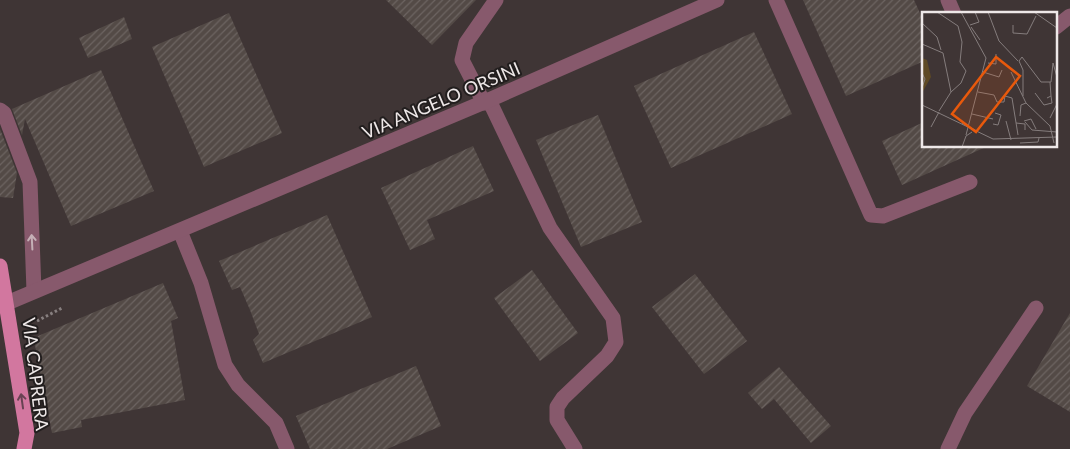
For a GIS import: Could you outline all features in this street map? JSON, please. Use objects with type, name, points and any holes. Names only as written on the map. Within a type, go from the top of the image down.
[{"type":"main road","name":"VIA CAPRERA","points":[[0,266],[2,302],[27,433],[24,449]]},
{"type":"street","points":[[496,0],[466,43],[462,60],[486,102],[550,228],[612,318],[616,342],[607,356],[557,407],[557,420],[575,449]]},
{"type":"street","name":"VIA ANGELO ORSINI","points":[[2,302],[34,291],[180,231],[486,102],[716,0]]},
{"type":"street","points":[[776,0],[871,215],[882,216],[970,182]]},
{"type":"street","points":[[948,0],[953,12]]},
{"type":"street","points":[[1058,25],[1070,16]]},
{"type":"street","name":"VIA CAPRERA","points":[[0,110],[4,113],[30,182],[34,291]]},
{"type":"street","points":[[180,231],[201,283],[225,365],[238,386],[276,423],[287,449]]},
{"type":"street","points":[[948,449],[965,413],[1036,308]]},
{"type":"path","points":[[37,321],[62,308]]},
{"type":"building","points":[[386,0],[476,0],[432,45]]},
{"type":"building","points":[[803,0],[914,0],[922,18],[922,62],[846,96]]},
{"type":"building","points":[[229,13],[282,133],[204,167],[152,47]]},
{"type":"building","points":[[124,17],[132,39],[88,58],[79,38]]},
{"type":"building","points":[[754,32],[792,114],[671,168],[634,86]]},
{"type":"building","points":[[101,70],[154,191],[71,226],[25,119],[22,135],[12,109]]},
{"type":"building","points":[[598,115],[642,222],[581,247],[536,140]]},
{"type":"building","points":[[922,123],[922,148],[984,148],[902,185],[882,141]]},
{"type":"building","points":[[0,129],[17,173],[13,198],[0,197]]},
{"type":"building","points":[[473,146],[494,191],[427,220],[435,239],[410,250],[381,188]]},
{"type":"building","points":[[327,215],[372,317],[263,363],[253,340],[259,334],[250,310],[240,287],[232,290],[219,261]]},
{"type":"building","points":[[532,270],[578,333],[540,361],[494,298]]},
{"type":"building","points":[[695,274],[747,341],[704,374],[652,307]]},
{"type":"building","points":[[163,283],[178,318],[171,321],[185,400],[81,420],[82,427],[52,433],[35,345],[38,336]]},
{"type":"building","points":[[1070,313],[1070,412],[1027,386]]},
{"type":"building","points":[[416,366],[441,426],[387,449],[310,449],[296,416]]},
{"type":"building","points":[[779,367],[831,426],[811,443],[774,399],[762,409],[748,393]]}]
